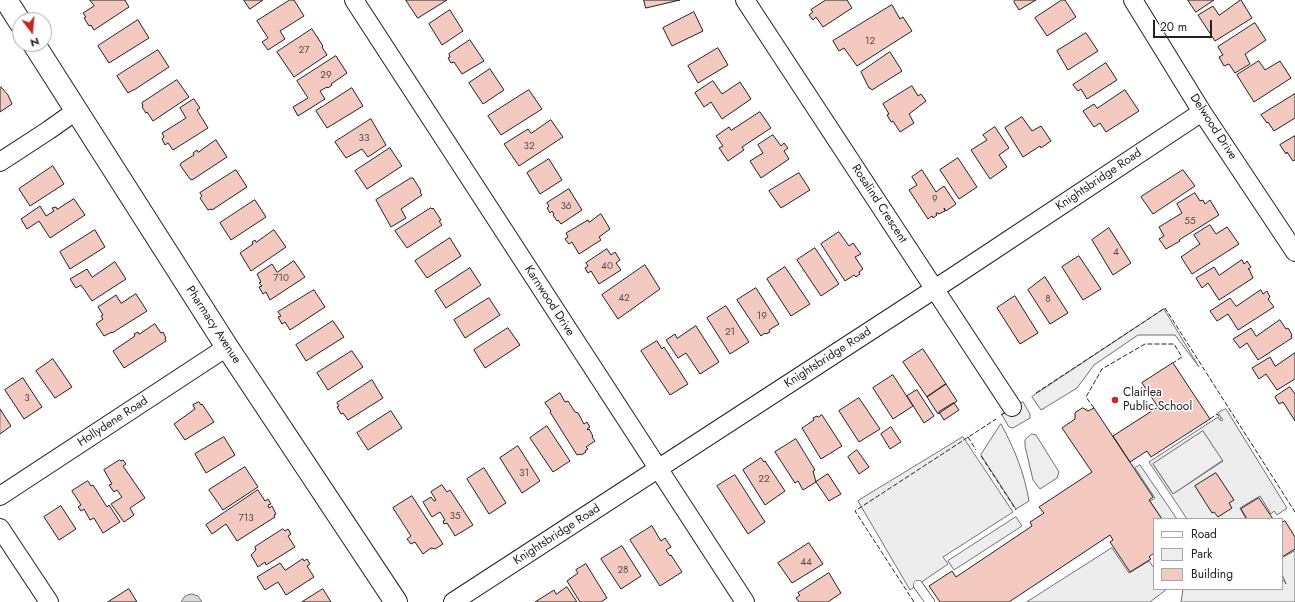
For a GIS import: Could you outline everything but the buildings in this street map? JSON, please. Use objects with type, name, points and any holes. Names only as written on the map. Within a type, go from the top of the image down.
[{"type":"street","points":[[6,0],[14,12]]},
{"type":"street","name":"Karnwood Drive","points":[[354,0],[745,602]]},
{"type":"street","name":"Rosalind Crescent","points":[[745,0],[1012,407]]},
{"type":"street","name":"Delwood Drive","points":[[1133,0],[1202,112],[1295,252]]},
{"type":"street","name":"Pharmacy Avenue","points":[[39,52],[227,348],[396,602]]},
{"type":"street","points":[[0,162],[77,110]]},
{"type":"street","name":"Knightsbridge Road","points":[[453,602],[659,469],[1202,112]]},
{"type":"street","name":"Hollydene Road","points":[[0,496],[227,348]]},
{"type":"street","points":[[0,528],[49,602]]},
{"type":"lane","points":[[918,585],[930,602]]},
{"type":"green space","points":[[1164,309],[1199,367],[1175,335],[1138,335],[1094,365],[1077,388],[1041,410],[1032,397]]},
{"type":"green space","points":[[1023,402],[1030,414],[1030,418],[1013,428],[1009,427],[1002,415]]},
{"type":"green space","points":[[1001,424],[1018,461],[1029,501],[1016,509],[981,455]]},
{"type":"green space","points":[[1203,431],[1223,460],[1173,494],[1153,464]]},
{"type":"green space","points":[[1032,434],[1036,435],[1059,472],[1057,478],[1040,489],[1033,480],[1025,446],[1025,440]]},
{"type":"green space","points":[[1016,517],[1022,526],[954,570],[948,561]]},
{"type":"green space","points":[[1295,551],[1295,602],[1181,602],[1183,590],[1283,590],[1283,580],[1286,584],[1283,576],[1283,557]]},
{"type":"shaded area","points":[[1226,409],[1287,508],[1277,515],[1274,511],[1271,514],[1260,496],[1240,508],[1245,518],[1186,518],[1149,462],[1218,417],[1221,421],[1223,420],[1218,413]],"holes":[[[1203,431],[1223,461],[1173,494],[1153,464]]]},
{"type":"shaded area","points":[[963,437],[1013,512],[943,557],[948,564],[910,590],[858,501]]},
{"type":"shaded area","points":[[1140,465],[1176,518],[1161,518],[1150,501],[1155,498],[1135,468]]},
{"type":"shaded area","points":[[1112,548],[1129,573],[1149,561],[1153,567],[1153,590],[1166,590],[1150,602],[1027,602]]},
{"type":"shaded area","points":[[192,594],[198,596],[202,602],[181,602],[185,596]]},
{"type":"fence","points":[[1036,393],[1165,308],[1295,512]]},
{"type":"fence","points":[[1094,408],[1086,397],[1102,369],[1145,344],[1174,344],[1182,357],[1173,363]]},
{"type":"fence","points":[[1001,415],[1007,411]]},
{"type":"fence","points":[[1210,419],[1217,414],[1221,419]]},
{"type":"fence","points":[[914,602],[855,511],[996,419]]},
{"type":"fence","points":[[968,437],[976,450]]},
{"type":"fence","points":[[981,456],[1016,510]]},
{"type":"place","name":"Clairlea Public School","points":[[1115,400]]}]
